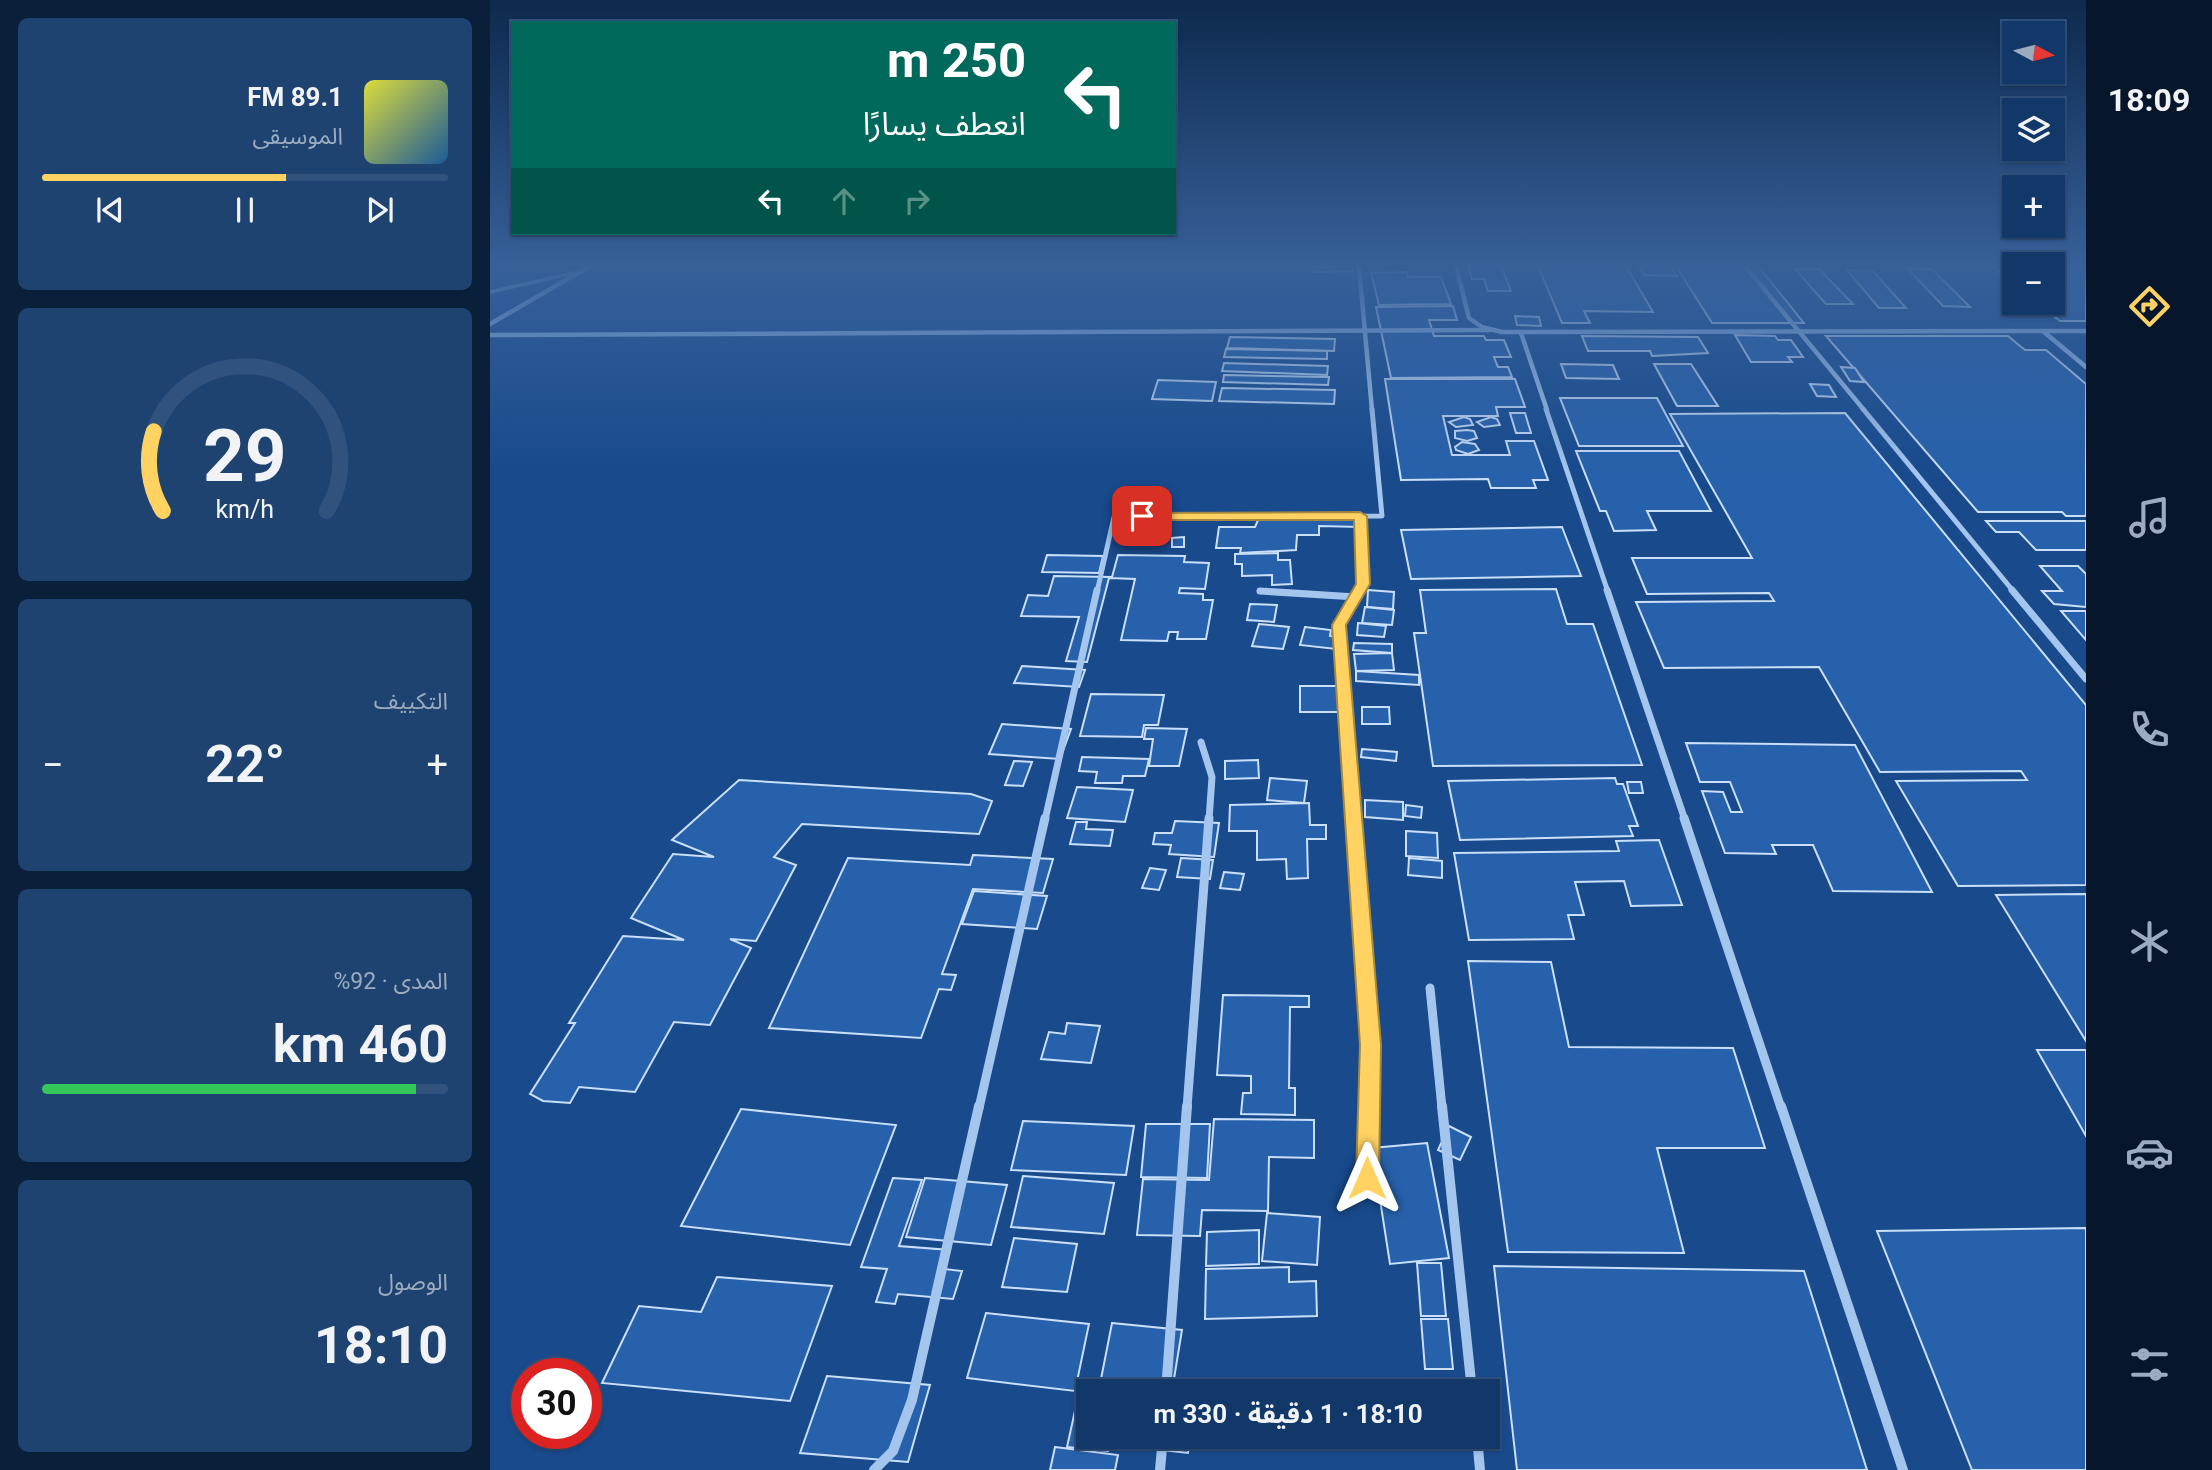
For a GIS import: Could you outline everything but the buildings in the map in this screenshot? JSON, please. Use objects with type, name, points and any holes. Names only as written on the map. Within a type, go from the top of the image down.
[{"type":"street","points":[[490,335],[577,335]]},
{"type":"street","points":[[874,1470],[893,1451],[912,1400],[1114,517],[1382,516],[1365,335]]},
{"type":"street","points":[[1522,335],[1903,1470]]},
{"type":"street","points":[[1803,335],[2086,679]]},
{"type":"street","points":[[2047,335],[2086,368]]},
{"type":"street","points":[[1360,516],[1363,584],[1339,625],[1370,1045],[1367,1178]]},
{"type":"street","points":[[1260,590],[1356,597]]},
{"type":"street","points":[[1167,1379],[1212,777],[1201,742]]},
{"type":"street","points":[[1430,988],[1471,1379]]},
{"type":"street","points":[[1160,1470],[1162,1449]]},
{"type":"street","points":[[1478,1449],[1480,1470]]},
{"type":"route","points":[[1142,516],[1360,516],[1363,584],[1339,625],[1370,1045],[1367,1178]]}]
